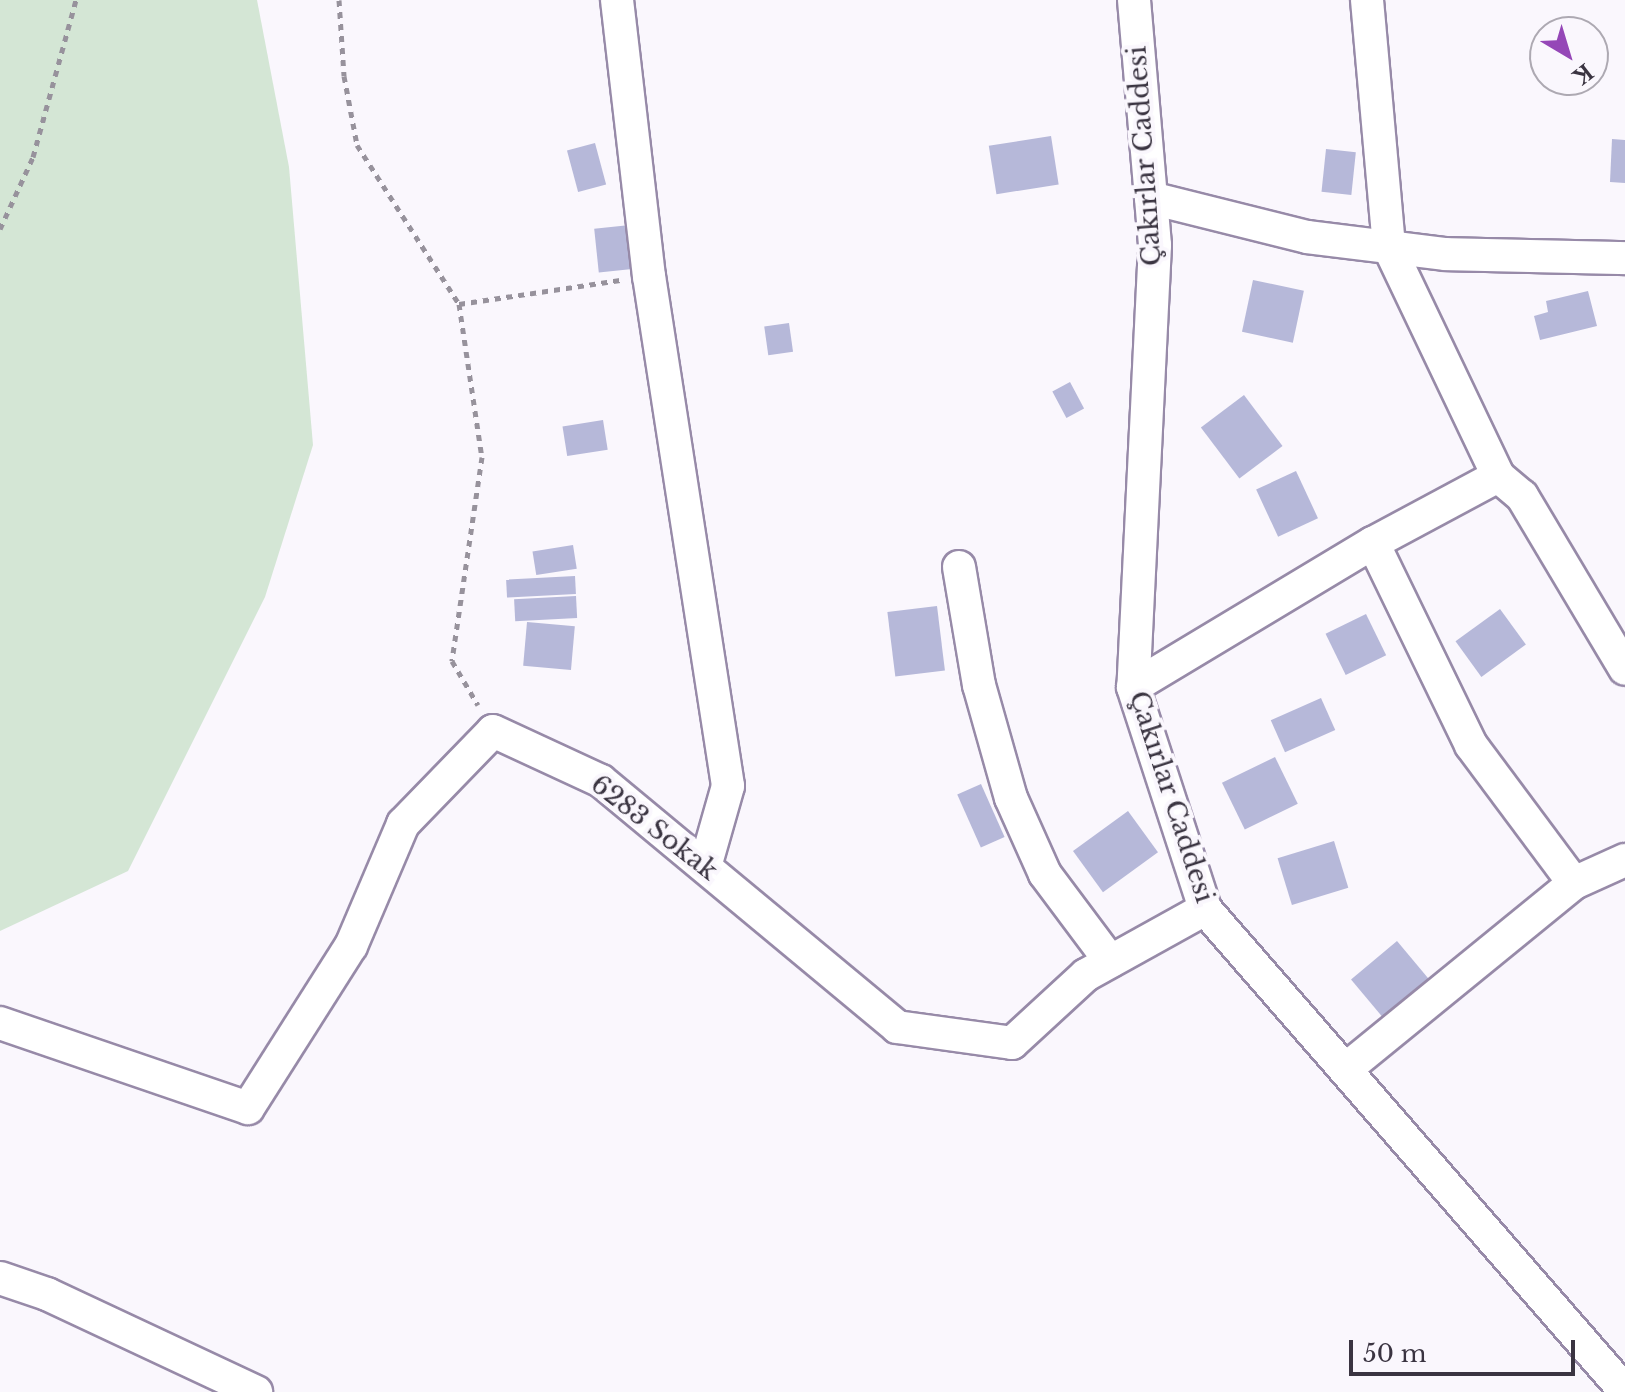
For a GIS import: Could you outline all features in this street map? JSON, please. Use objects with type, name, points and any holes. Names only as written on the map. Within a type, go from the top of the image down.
[{"type":"street","points":[[617,0],[649,276],[728,786],[705,867]]},
{"type":"street","name":"Çakırlar Caddesi","points":[[1134,0],[1155,245],[1133,687],[1205,909],[1625,1391]]},
{"type":"street","points":[[1367,0],[1389,247],[1498,476],[1522,496],[1612,612],[1625,669]]},
{"type":"street","points":[[1151,198],[1307,237],[1446,254],[1625,258]]},
{"type":"street","points":[[1133,687],[1373,543],[1498,476]]},
{"type":"street","points":[[1373,543],[1471,745],[1574,883]]},
{"type":"street","points":[[959,567],[979,685],[1011,798],[1045,874],[1110,961]]},
{"type":"street","points":[[0,1023],[248,1108],[351,946],[403,824],[493,731]]},
{"type":"street","name":"6283 Sokak","points":[[493,731],[601,781],[897,1027],[1012,1043],[1086,975],[1205,909]]},
{"type":"street","points":[[1346,1069],[1574,883],[1625,860]]},
{"type":"street","points":[[0,1278],[47,1294],[256,1392]]},
{"type":"path","points":[[0,229],[33,157],[76,0]]},
{"type":"path","points":[[339,0],[344,76],[357,145],[459,304],[482,457],[452,661],[493,731]]},
{"type":"path","points":[[459,304],[649,276]]},
{"type":"green space","points":[[0,0],[257,0],[289,167],[313,445],[265,597],[128,871],[0,931]]},
{"type":"building","points":[[1051,136],[1059,184],[996,194],[989,146]]},
{"type":"building","points":[[1612,139],[1625,140],[1625,183],[1610,182]]},
{"type":"building","points":[[595,143],[606,185],[578,192],[567,151]]},
{"type":"building","points":[[1326,149],[1356,152],[1351,195],[1322,192]]},
{"type":"building","points":[[630,225],[635,269],[599,273],[594,229]]},
{"type":"building","points":[[1253,280],[1304,291],[1293,343],[1242,332]]},
{"type":"building","points":[[1588,291],[1597,326],[1540,340],[1534,316],[1548,312],[1546,301]]},
{"type":"building","points":[[789,323],[793,352],[768,355],[764,326]]},
{"type":"building","points":[[1070,382],[1084,408],[1066,418],[1052,391]]},
{"type":"building","points":[[1244,395],[1283,446],[1239,479],[1201,427]]},
{"type":"building","points":[[603,420],[608,450],[567,456],[563,426]]},
{"type":"building","points":[[1296,471],[1318,518],[1278,537],[1256,490]]},
{"type":"building","points":[[573,545],[577,569],[536,575],[533,551]]},
{"type":"building","points":[[575,576],[576,594],[507,598],[506,580]]},
{"type":"building","points":[[576,596],[577,618],[515,621],[514,599]]},
{"type":"building","points":[[937,606],[945,671],[895,677],[887,612]]},
{"type":"building","points":[[1500,609],[1526,645],[1481,677],[1456,641]]},
{"type":"building","points":[[1366,614],[1386,655],[1346,675],[1326,634]]},
{"type":"building","points":[[527,622],[575,626],[571,670],[523,666]]},
{"type":"building","points":[[1321,698],[1335,730],[1285,752],[1271,720]]},
{"type":"building","points":[[1275,757],[1298,804],[1245,830],[1222,783]]},
{"type":"building","points":[[981,784],[1005,837],[981,848],[957,795]]},
{"type":"building","points":[[1128,811],[1158,852],[1103,892],[1073,851]]},
{"type":"building","points":[[1334,841],[1348,888],[1292,905],[1278,858]]},
{"type":"building","points":[[1397,941],[1432,983],[1386,1022],[1351,980]]}]
